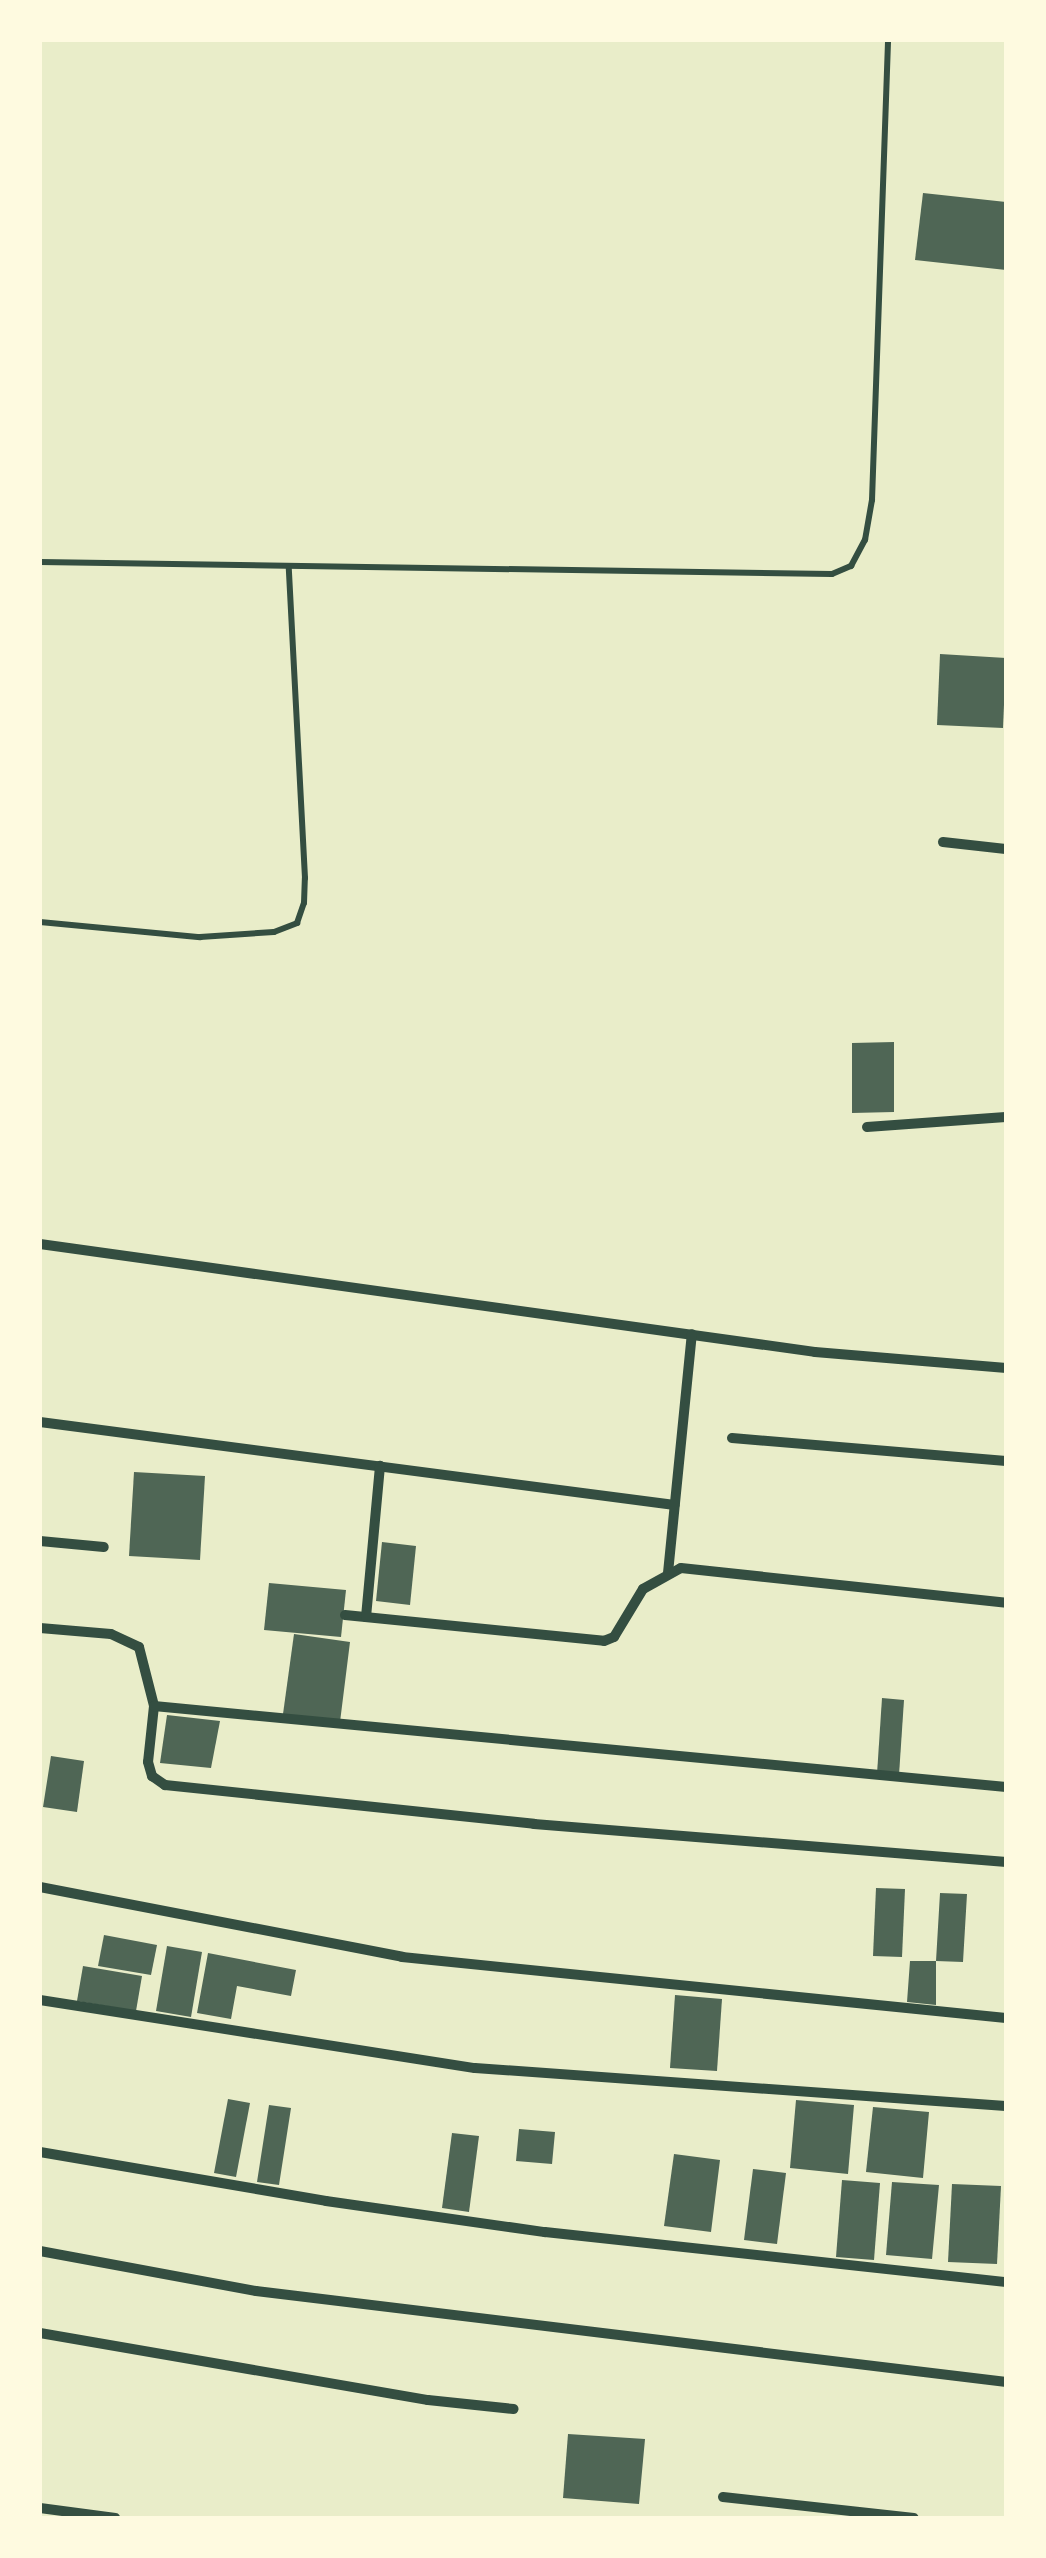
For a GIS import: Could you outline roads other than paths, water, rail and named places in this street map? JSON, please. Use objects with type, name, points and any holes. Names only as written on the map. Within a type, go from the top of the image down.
[{"type":"street","points":[[943,842],[1006,849]]},
{"type":"street","points":[[867,1127],[1006,1117]]},
{"type":"street","points":[[40,1244],[814,1352],[1006,1368]]},
{"type":"street","points":[[668,1573],[692,1334]]},
{"type":"street","points":[[40,1422],[675,1505]]},
{"type":"street","points":[[732,1438],[1006,1461]]},
{"type":"street","points":[[366,1618],[380,1466]]},
{"type":"street","points":[[40,1541],[104,1547]]},
{"type":"street","points":[[345,1616],[604,1641],[614,1637],[642,1589],[681,1568],[1006,1603]]},
{"type":"street","points":[[40,1628],[111,1634],[139,1647],[154,1706],[148,1762],[152,1776],[165,1786],[534,1824],[1006,1862]]},
{"type":"street","points":[[154,1706],[1006,1787]]},
{"type":"street","points":[[40,1887],[402,1957],[1006,2018]]},
{"type":"street","points":[[40,2000],[475,2068],[1006,2106]]},
{"type":"street","points":[[40,2152],[326,2201],[546,2232],[1006,2282]]},
{"type":"street","points":[[40,2251],[276,2294],[1006,2382]]},
{"type":"street","points":[[40,2333],[428,2400],[514,2409]]},
{"type":"street","points":[[723,2497],[914,2518]]},
{"type":"street","points":[[40,2508],[115,2518]]},
{"type":"lane","points":[[40,562],[832,574],[850,566],[865,540],[872,500],[888,40]]},
{"type":"lane","points":[[40,922],[200,938],[274,932],[298,923],[305,878],[289,568]]}]
